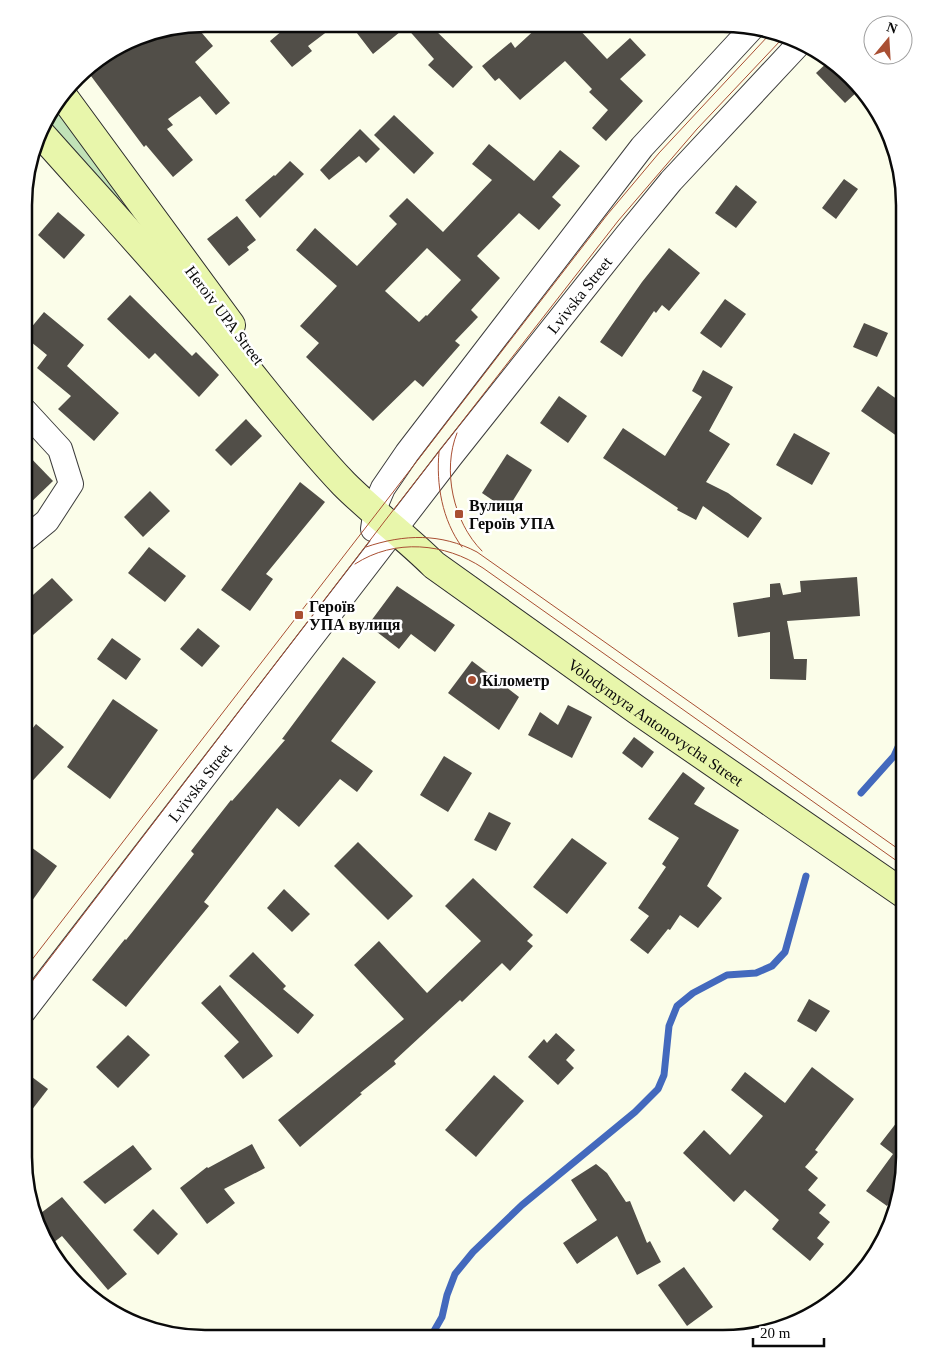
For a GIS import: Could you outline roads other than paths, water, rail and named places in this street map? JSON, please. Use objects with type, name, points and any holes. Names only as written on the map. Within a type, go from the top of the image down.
[{"type":"street","name":"Lvivska Street","points":[[391,523],[383,488],[407,453],[642,147],[746,34]]},
{"type":"street","name":"Lvivska Street","points":[[32,1001],[374,555],[372,539],[391,523],[671,182],[795,48]]},
{"type":"street","name":"Heroiv UPA Street","points":[[67,101],[229,322],[329,451],[391,523]]},
{"type":"street","name":"Heroiv UPA Street","points":[[46,139],[215,331],[343,483],[391,523]]},
{"type":"street","points":[[32,419],[60,449],[70,484],[47,521],[32,533]]},
{"type":"street","name":"Volodymyra Antonovycha Street","points":[[391,523],[434,566],[637,710],[895,888]]},
{"type":"waterway","points":[[861,793],[895,753]]},
{"type":"waterway","points":[[435,1330],[442,1317],[447,1295],[455,1274],[473,1252],[522,1205],[635,1112],[658,1089],[664,1075],[669,1026],[677,1006],[693,993],[727,975],[756,973],[772,966],[785,952],[806,876]]},
{"type":"tram line","points":[[32,960],[607,215],[659,153],[766,38]]},
{"type":"tram line","points":[[32,982],[384,522],[618,221],[697,129],[779,42]]},
{"type":"tram line","points":[[457,433],[450,463],[453,495],[457,511],[464,526],[482,551]]},
{"type":"tram line","points":[[439,452],[440,489],[445,514],[462,547]]},
{"type":"tram line","points":[[366,547],[394,540],[422,537],[450,541],[477,552],[895,847]]},
{"type":"tram line","points":[[355,564],[387,550],[403,547],[420,547],[453,553],[483,568],[895,860]]},
{"type":"place","name":"Вулиця Героїв УПА","points":[[459,514]]},
{"type":"place","name":"Героїв УПА вулиця","points":[[299,615]]},
{"type":"place","name":"Кілометр","points":[[472,680]]}]
